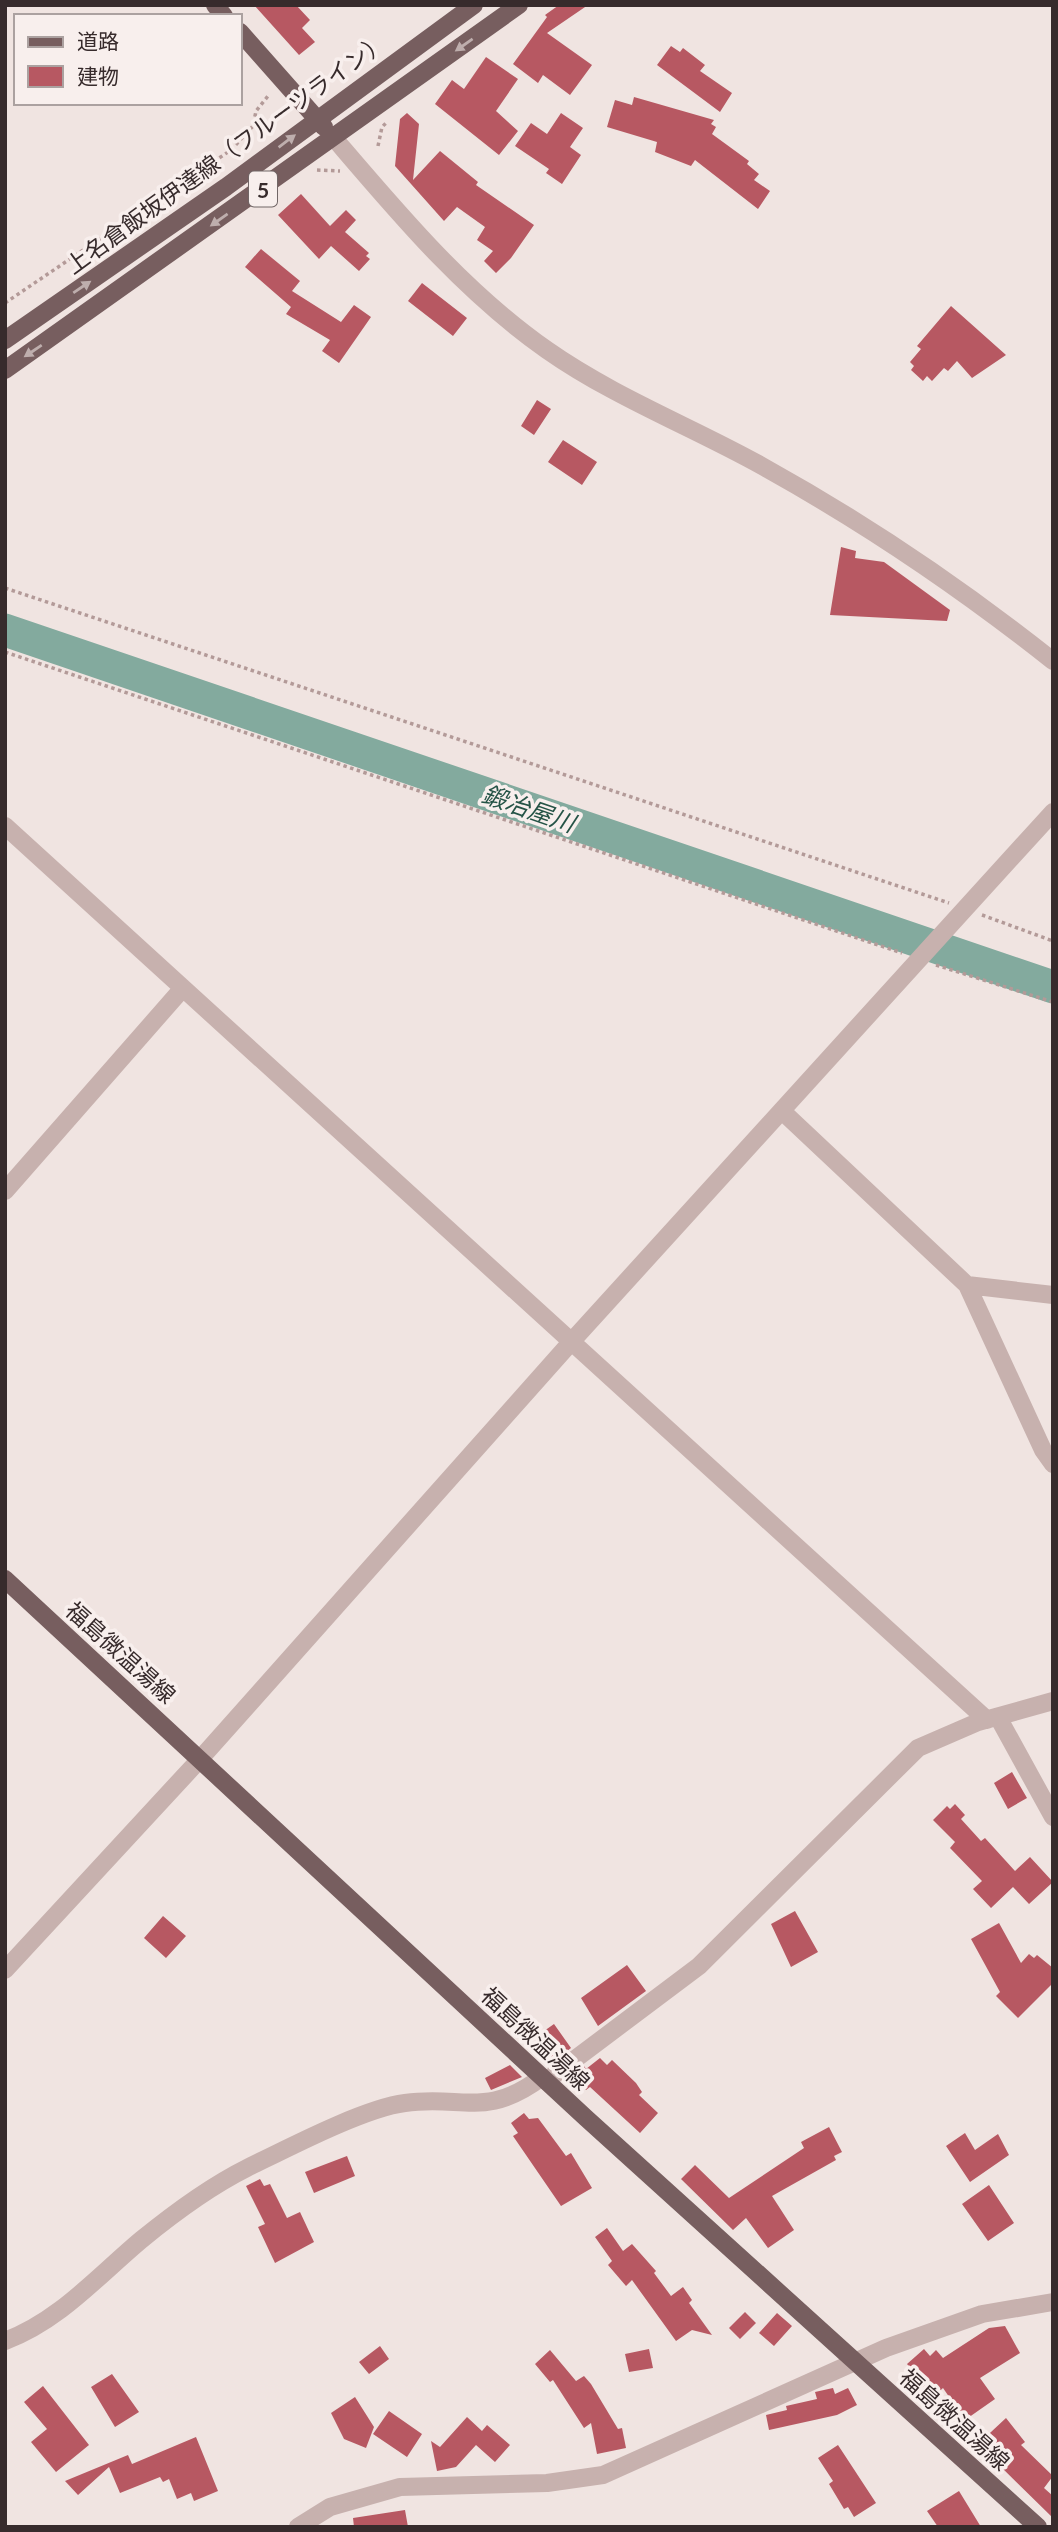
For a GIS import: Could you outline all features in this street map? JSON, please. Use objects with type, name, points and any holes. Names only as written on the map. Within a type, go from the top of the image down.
[{"type":"main road","name":"上名倉飯坂伊達線（フルーツライン）","points":[[5,340],[226,187],[474,5]]},
{"type":"main road","name":"5","points":[[5,369],[519,5]]},
{"type":"main road","points":[[242,34],[334,138]]},
{"type":"main road","name":"福島微温湯線","points":[[5,1579],[544,2079],[1038,2527]]},
{"type":"street","points":[[334,138],[408,226],[446,264],[492,307],[548,351],[762,466],[888,540],[940,574],[1053,661]]},
{"type":"street","points":[[5,1970],[201,1758],[572,1341],[1053,812]]},
{"type":"street","points":[[5,826],[572,1341],[993,1718],[1053,1817]]},
{"type":"street","points":[[5,1192],[183,989]]},
{"type":"street","points":[[782,1111],[967,1285],[1043,1450],[1053,1464]]},
{"type":"street","points":[[967,1285],[1053,1295]]},
{"type":"street","points":[[5,2342],[19,2336],[68,2303],[141,2240],[207,2190],[245,2169],[366,2115],[404,2103],[481,2105],[507,2097],[544,2079],[699,1966],[907,1756],[928,1742],[993,1718],[1053,1701]]},
{"type":"street","points":[[298,2527],[330,2507],[400,2487],[547,2483],[603,2475],[854,2362],[982,2314],[1053,2302]]},
{"type":"path","points":[[5,303],[231,150],[253,126],[256,111],[268,96]]},
{"type":"path","points":[[378,146],[382,127],[393,116]]},
{"type":"path","points":[[315,170],[340,171]]},
{"type":"path","points":[[5,588],[309,691],[564,773],[755,841],[965,909],[1053,941]]},
{"type":"path","points":[[5,652],[919,960],[1053,1002]]},
{"type":"building","points":[[254,5],[296,5],[310,20],[302,28],[315,42],[299,55]]},
{"type":"building","points":[[559,5],[588,5],[547,33],[592,65],[570,95],[543,75],[538,83],[513,64],[547,17],[545,15]]},
{"type":"building","points":[[671,46],[680,52],[683,48],[705,65],[700,71],[732,93],[720,112],[657,65]]},
{"type":"building","points":[[486,57],[518,79],[496,111],[518,131],[499,155],[435,104],[452,80],[464,89]]},
{"type":"building","points":[[634,97],[714,120],[711,124],[716,127],[712,134],[749,161],[747,164],[759,174],[754,180],[770,191],[758,209],[695,160],[691,166],[655,152],[657,142],[607,127],[615,100],[632,105]]},
{"type":"building","points":[[407,113],[419,124],[413,180],[440,151],[478,182],[476,185],[534,225],[511,258],[496,273],[484,261],[493,251],[477,240],[485,227],[457,207],[444,221],[395,166],[400,119]]},
{"type":"building","points":[[561,113],[583,128],[570,147],[581,155],[562,184],[546,173],[549,169],[515,146],[531,123],[547,134]]},
{"type":"building","points":[[301,194],[330,226],[346,210],[356,220],[345,232],[369,253],[366,256],[370,259],[359,271],[331,246],[319,259],[278,215]]},
{"type":"building","points":[[261,249],[300,281],[292,291],[341,322],[354,305],[371,317],[339,363],[322,351],[330,340],[286,314],[291,307],[245,267]]},
{"type":"building","points":[[422,283],[467,318],[453,336],[408,301]]},
{"type":"building","points":[[951,306],[1006,355],[972,378],[957,361],[948,371],[944,368],[932,381],[927,376],[923,381],[911,370],[914,366],[910,362],[921,349],[917,346]]},
{"type":"building","points":[[537,400],[551,409],[534,435],[521,426]]},
{"type":"building","points":[[563,440],[597,462],[582,485],[548,462]]},
{"type":"building","points":[[841,547],[856,551],[855,558],[884,562],[950,610],[947,621],[830,615]]},
{"type":"building","points":[[1012,1772],[1027,1798],[1008,1809],[994,1783]]},
{"type":"building","points":[[955,1804],[965,1815],[961,1819],[981,1841],[985,1838],[1015,1871],[1030,1857],[1053,1882],[1029,1904],[1013,1887],[991,1908],[973,1889],[982,1881],[950,1848],[955,1842],[933,1820],[947,1806],[950,1809]]},
{"type":"building","points":[[795,1911],[818,1952],[791,1967],[771,1924]]},
{"type":"building","points":[[163,1916],[186,1936],[166,1958],[144,1938]]},
{"type":"building","points":[[999,1923],[1021,1963],[1029,1954],[1034,1958],[1037,1955],[1053,1968],[1053,1983],[1018,2018],[996,1996],[1000,1992],[971,1939]]},
{"type":"building","points":[[627,1965],[646,1991],[598,2026],[581,1998]]},
{"type":"building","points":[[554,2024],[571,2048],[554,2061],[537,2036]]},
{"type":"building","points":[[600,2058],[607,2065],[612,2060],[636,2083],[642,2092],[639,2095],[658,2113],[640,2133],[590,2087],[586,2090],[574,2074]]},
{"type":"building","points":[[510,2065],[522,2077],[491,2090],[485,2078]]},
{"type":"building","points":[[524,2113],[529,2119],[538,2118],[566,2156],[571,2153],[592,2188],[561,2206],[513,2136],[518,2133],[511,2123]]},
{"type":"building","points":[[829,2127],[842,2152],[834,2156],[836,2160],[772,2196],[794,2230],[768,2248],[746,2218],[733,2230],[681,2179],[695,2165],[729,2198],[804,2148],[801,2142]]},
{"type":"building","points":[[965,2133],[975,2150],[998,2134],[1009,2155],[970,2182],[946,2146]]},
{"type":"building","points":[[347,2156],[355,2176],[314,2193],[305,2172]]},
{"type":"building","points":[[260,2179],[264,2186],[270,2184],[287,2218],[300,2212],[314,2242],[275,2263],[258,2227],[265,2224],[246,2186]]},
{"type":"building","points":[[989,2185],[1014,2223],[988,2241],[962,2204]]},
{"type":"building","points":[[607,2228],[623,2251],[632,2244],[656,2271],[654,2273],[671,2296],[683,2287],[692,2300],[689,2303],[712,2335],[692,2330],[676,2341],[632,2280],[626,2286],[608,2265],[612,2261],[595,2237]]},
{"type":"building","points":[[745,2312],[756,2323],[740,2339],[729,2328]]},
{"type":"building","points":[[777,2313],[792,2326],[774,2346],[759,2333]]},
{"type":"building","points":[[1005,2326],[1020,2353],[980,2378],[995,2399],[965,2420],[943,2388],[931,2399],[928,2394],[917,2396],[903,2379],[912,2370],[907,2364],[924,2349],[930,2356],[936,2350],[943,2358],[989,2328]]},
{"type":"building","points":[[380,2346],[389,2359],[369,2374],[359,2362]]},
{"type":"building","points":[[649,2349],[653,2368],[629,2372],[625,2354]]},
{"type":"building","points":[[550,2350],[576,2381],[584,2376],[591,2384],[618,2429],[622,2428],[626,2448],[597,2454],[591,2423],[584,2428],[553,2380],[550,2382],[535,2364]]},
{"type":"building","points":[[112,2374],[139,2412],[115,2427],[91,2387]]},
{"type":"building","points":[[43,2386],[89,2445],[56,2472],[31,2442],[47,2429],[24,2402]]},
{"type":"building","points":[[833,2388],[835,2394],[848,2388],[857,2405],[837,2415],[769,2430],[766,2415],[787,2410],[786,2406],[817,2399],[815,2392]]},
{"type":"building","points":[[355,2397],[374,2427],[366,2448],[344,2439],[331,2413]]},
{"type":"building","points":[[389,2411],[422,2434],[407,2457],[373,2434]]},
{"type":"building","points":[[467,2417],[482,2431],[487,2425],[510,2445],[495,2462],[476,2445],[456,2467],[437,2471],[431,2441],[440,2447]]},
{"type":"building","points":[[1006,2418],[1025,2442],[1021,2445],[1053,2476],[1044,2488],[1053,2496],[1053,2518],[976,2446]]},
{"type":"building","points":[[196,2437],[218,2491],[194,2501],[191,2493],[177,2499],[169,2479],[163,2482],[160,2477],[120,2493],[109,2467],[78,2495],[65,2481],[128,2455],[132,2464]]},
{"type":"building","points":[[838,2445],[876,2503],[854,2517],[848,2507],[844,2509],[829,2484],[833,2481],[818,2458]]},
{"type":"building","points":[[959,2491],[981,2527],[938,2527],[927,2511]]},
{"type":"building","points":[[405,2510],[408,2527],[354,2527],[353,2518]]},
{"type":"waterway","name":"鍛冶屋川","points":[[5,630],[1053,987]]}]
